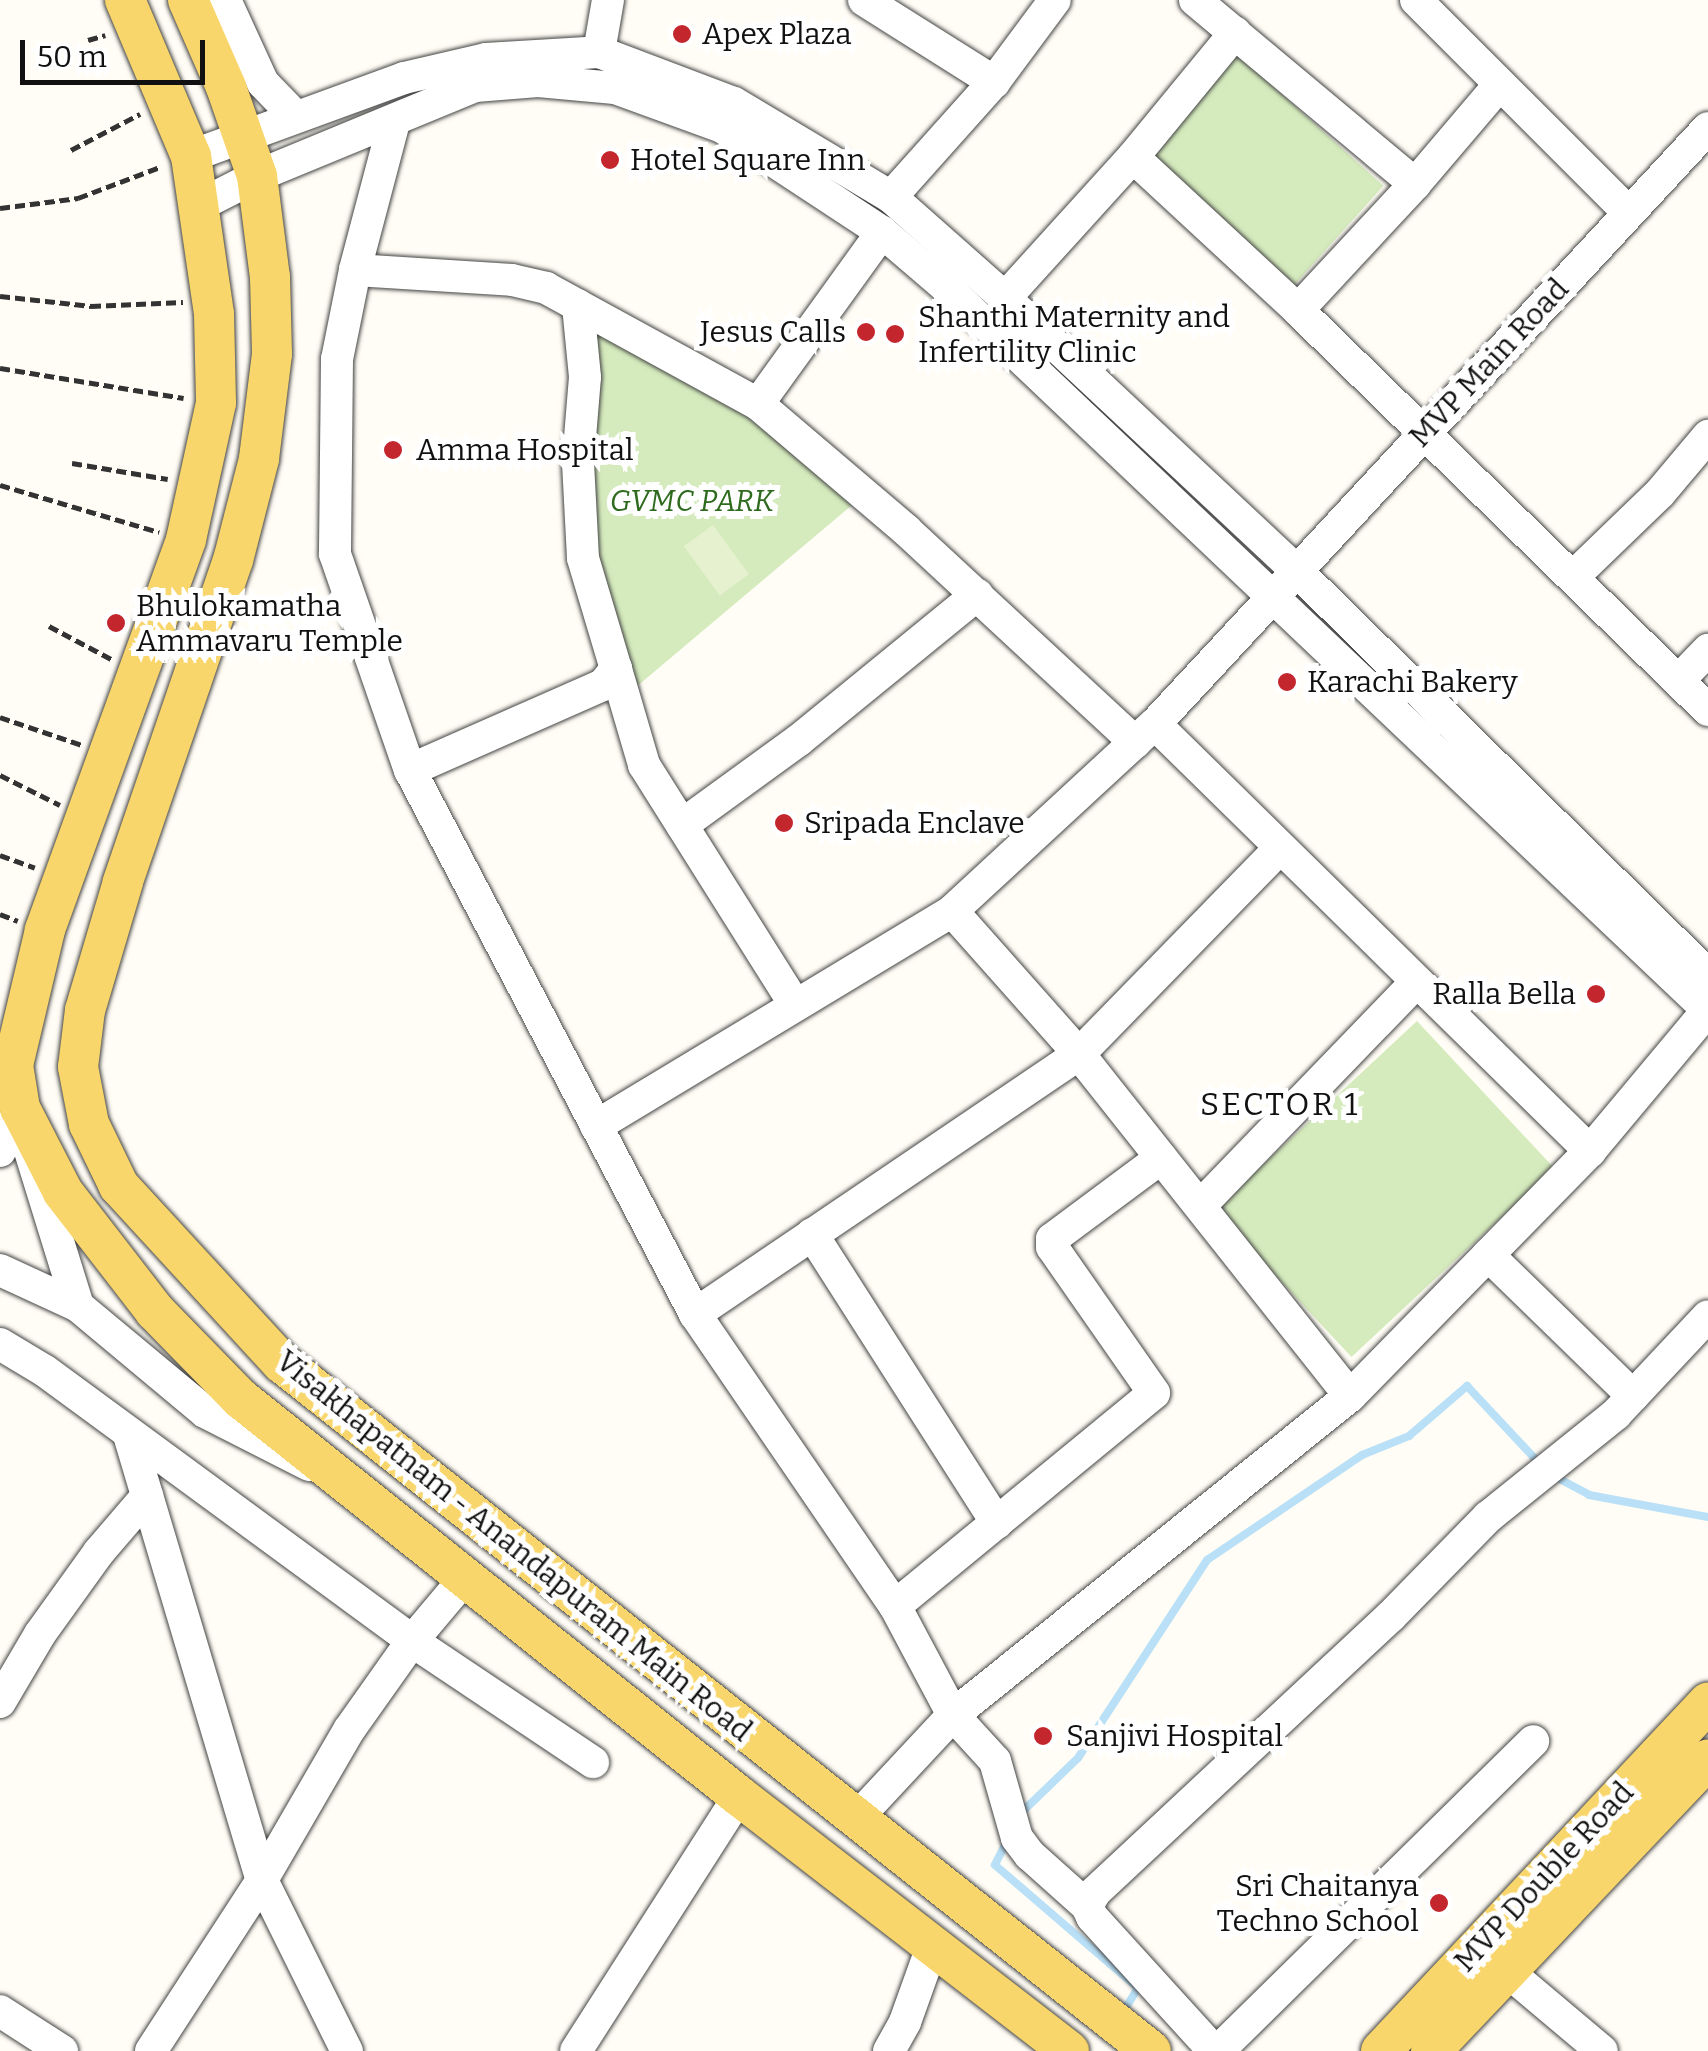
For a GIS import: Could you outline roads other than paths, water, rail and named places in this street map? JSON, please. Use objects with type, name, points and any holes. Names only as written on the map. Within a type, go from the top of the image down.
[{"type":"main road","name":"Visakhapatnam - Anandapuram Main Road","points":[[124,0],[173,168],[200,205],[214,314],[216,402],[121,671],[67,808],[45,930],[13,1064],[20,1108],[62,1192],[155,1311],[241,1399],[739,1796],[1069,2051]]},
{"type":"main road","name":"Visakhapatnam - Anandapuram Main Road","points":[[188,0],[256,176],[270,278],[272,354],[259,459],[222,596],[123,882],[85,1010],[78,1067],[88,1124],[119,1186],[282,1363],[1151,2051]]},
{"type":"main road","name":"MVP Double Road","points":[[1381,2051],[1708,1703]]},
{"type":"main road","name":"MVP Double Road","points":[[1431,2051],[1708,1760]]},
{"type":"street","points":[[224,0],[263,83],[296,117]]},
{"type":"street","points":[[600,52],[608,0]]},
{"type":"street","points":[[864,0],[994,82]]},
{"type":"street","points":[[892,197],[994,82],[1055,0]]},
{"type":"street","points":[[1195,0],[1415,184]]},
{"type":"street","points":[[1416,0],[1629,212]]},
{"type":"street","points":[[1006,298],[1134,158],[1235,33]]},
{"type":"street","points":[[173,168],[243,136],[404,78],[486,59],[600,52],[734,103],[892,197],[1006,298],[1296,570],[1708,974]]},
{"type":"street","points":[[200,205],[256,176],[475,86],[538,82],[615,88],[722,127],[882,232],[959,299],[1708,1010],[1590,1151],[1350,1396],[954,1715],[856,1819]]},
{"type":"street","points":[[1298,310],[1415,184],[1500,84]]},
{"type":"street","points":[[394,122],[354,270],[337,358],[335,554],[410,770],[694,1314],[895,1606],[954,1715],[994,1761],[1017,1838],[1030,1855],[1087,1906],[1152,1987],[1216,2051],[1533,1741]]},
{"type":"street","name":"MVP Main Road","points":[[596,1126],[952,911],[1145,733],[1708,128]]},
{"type":"street","points":[[1134,158],[1298,310],[1708,710]]},
{"type":"street","points":[[758,404],[882,232]]},
{"type":"street","points":[[354,270],[512,280],[546,288],[758,404],[1279,850],[1590,1151]]},
{"type":"street","points":[[578,305],[584,376],[578,462],[583,558],[644,766],[795,1005]]},
{"type":"street","points":[[1573,576],[1660,493],[1708,436]]},
{"type":"street","points":[[682,825],[799,740],[977,594]]},
{"type":"street","points":[[1679,680],[1708,650]]},
{"type":"street","points":[[410,770],[603,685],[616,669]]},
{"type":"street","points":[[694,1314],[1080,1054],[1279,850]]},
{"type":"street","points":[[952,911],[1080,1054],[1350,1396]]},
{"type":"street","points":[[1200,1206],[1416,982]]},
{"type":"street","points":[[0,1151],[20,1108]]},
{"type":"street","points":[[20,1108],[36,1175],[78,1306]]},
{"type":"street","points":[[895,1606],[1154,1394],[1052,1247],[1052,1239],[1162,1158]]},
{"type":"street","points":[[812,1234],[996,1523]]},
{"type":"street","points":[[1488,1255],[1633,1396]]},
{"type":"street","points":[[0,1270],[78,1306],[205,1412],[341,1479]]},
{"type":"street","points":[[1087,1906],[1095,1892],[1378,1629],[1488,1517],[1546,1473],[1633,1396],[1708,1316]]},
{"type":"street","points":[[0,1344],[44,1371],[412,1641],[593,1762]]},
{"type":"street","points":[[130,1435],[262,1880],[348,2051]]},
{"type":"street","points":[[0,1702],[69,1593],[147,1496]]},
{"type":"street","points":[[151,2051],[262,1880],[349,1730],[412,1641],[465,1578]]},
{"type":"street","points":[[576,2051],[739,1796]]},
{"type":"street","points":[[889,2051],[933,1944]]},
{"type":"street","points":[[1507,1971],[1602,2051]]},
{"type":"street","points":[[0,2011],[62,2051]]},
{"type":"waterway","points":[[1021,1813],[1078,1758],[1207,1560],[1362,1455],[1409,1436],[1467,1386],[1540,1464]]},
{"type":"waterway","points":[[1554,1476],[1589,1495],[1708,1517]]},
{"type":"waterway","points":[[1008,1839],[995,1865],[1138,1988],[1126,2007]]},
{"type":"place","name":"Apex Plaza","points":[[682,34]]},
{"type":"place","name":"Hotel Square Inn","points":[[610,160]]},
{"type":"place","name":"Jesus Calls","points":[[866,332]]},
{"type":"place","name":"Shanthi Maternity and Infertility Clinic","points":[[895,334]]},
{"type":"place","name":"Amma Hospital","points":[[393,450]]},
{"type":"place","name":"Bhulokamatha Ammavaru Temple","points":[[116,623]]},
{"type":"place","name":"Karachi Bakery","points":[[1287,682]]},
{"type":"place","name":"Sripada Enclave","points":[[784,823]]},
{"type":"place","name":"Ralla Bella","points":[[1596,994]]},
{"type":"place","name":"Sanjivi Hospital","points":[[1043,1736]]},
{"type":"place","name":"Sri Chaitanya Techno School","points":[[1439,1903]]},
{"type":"district","name":"SECTOR 1","points":[[1280,1104]]},
{"type":"park label","name":"GVMC PARK","points":[[692,501]]}]
